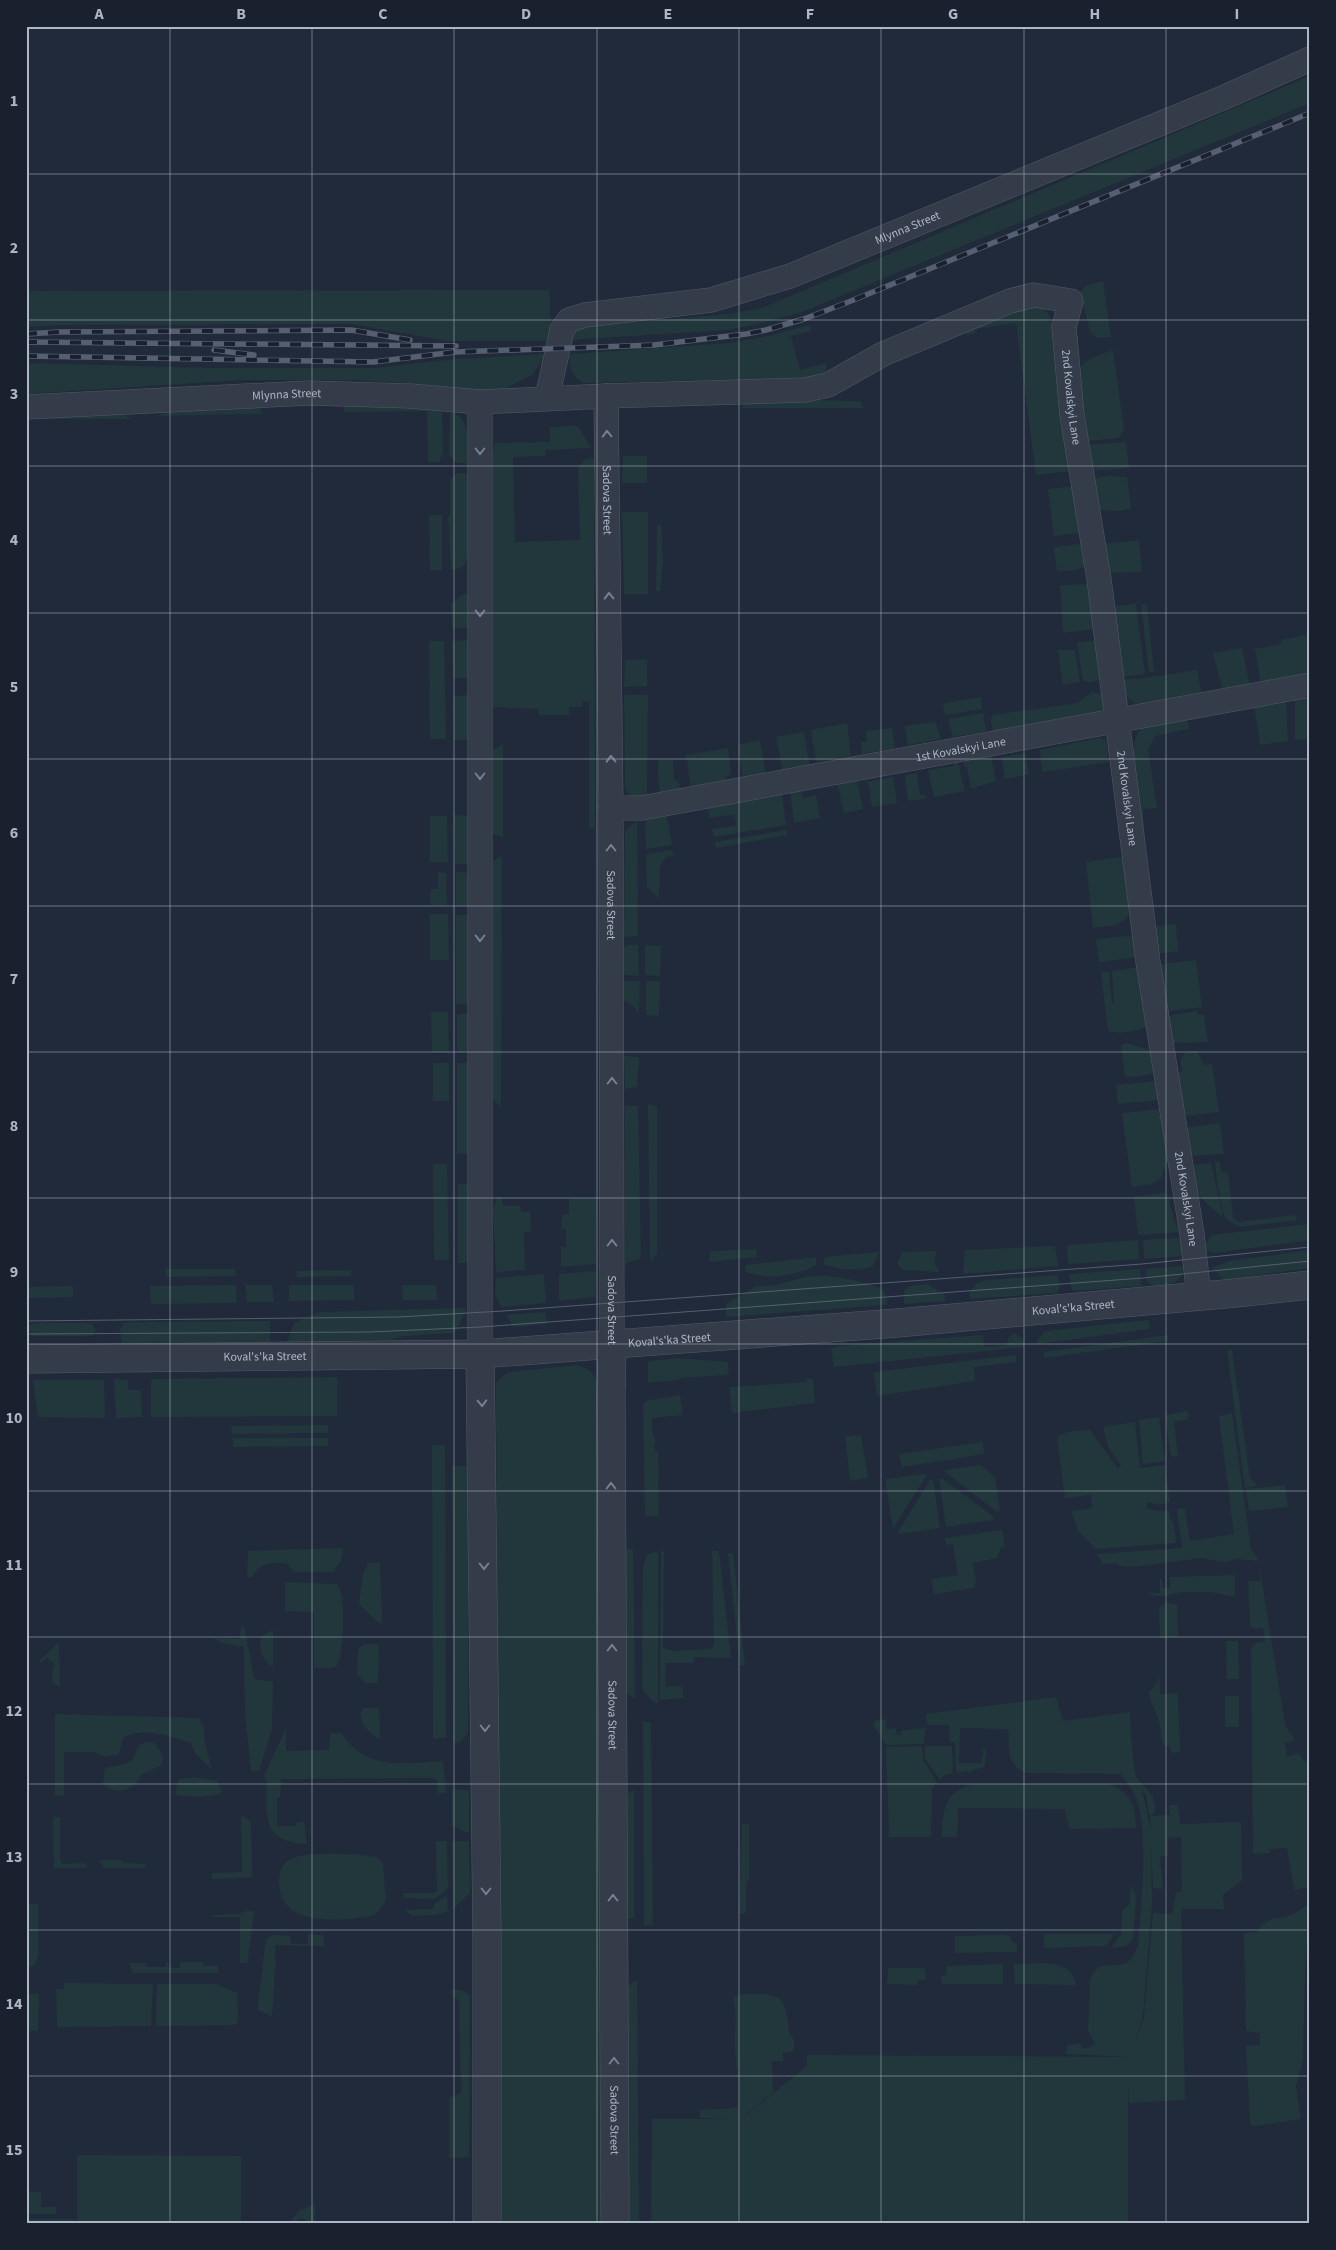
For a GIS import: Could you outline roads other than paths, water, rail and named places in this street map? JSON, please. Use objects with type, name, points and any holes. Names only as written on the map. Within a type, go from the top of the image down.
[{"type":"street","name":"Mlynna Street","points":[[546,398],[562,330],[569,320],[585,315],[711,300],[790,276],[1225,97],[1310,59]]},
{"type":"street","name":"Mlynna Street","points":[[26,407],[309,394],[410,396],[480,402],[816,389],[828,385],[883,354],[1010,301],[1034,296],[1071,301]]},
{"type":"street","name":"2nd Kovalskyi Lane","points":[[1071,301],[1064,328],[1067,368],[1099,579],[1146,954],[1192,1234],[1199,1296]]},
{"type":"street","name":"Sadova Street","points":[[606,396],[611,808],[614,2224]]},
{"type":"street","points":[[480,402],[480,1354],[485,1761],[487,2224]]},
{"type":"street","name":"1st Kovalskyi Lane","points":[[611,808],[642,808],[1310,685]]},
{"type":"street","name":"Koval's'ka Street","points":[[26,1360],[480,1354],[896,1323],[1199,1296],[1310,1284]]},
{"type":"tram line","points":[[26,1321],[398,1317],[503,1311],[1142,1264],[1310,1247]]},
{"type":"tram line","points":[[26,1334],[370,1332],[481,1327],[1143,1278],[1310,1261]]},
{"type":"railway","points":[[26,356],[373,362],[455,352],[654,345],[746,334],[804,319],[851,301],[1310,113]]},
{"type":"railway","points":[[26,334],[59,332],[351,330],[410,340]]},
{"type":"railway","points":[[26,342],[456,346]]},
{"type":"railway","points":[[214,350],[254,355]]}]
